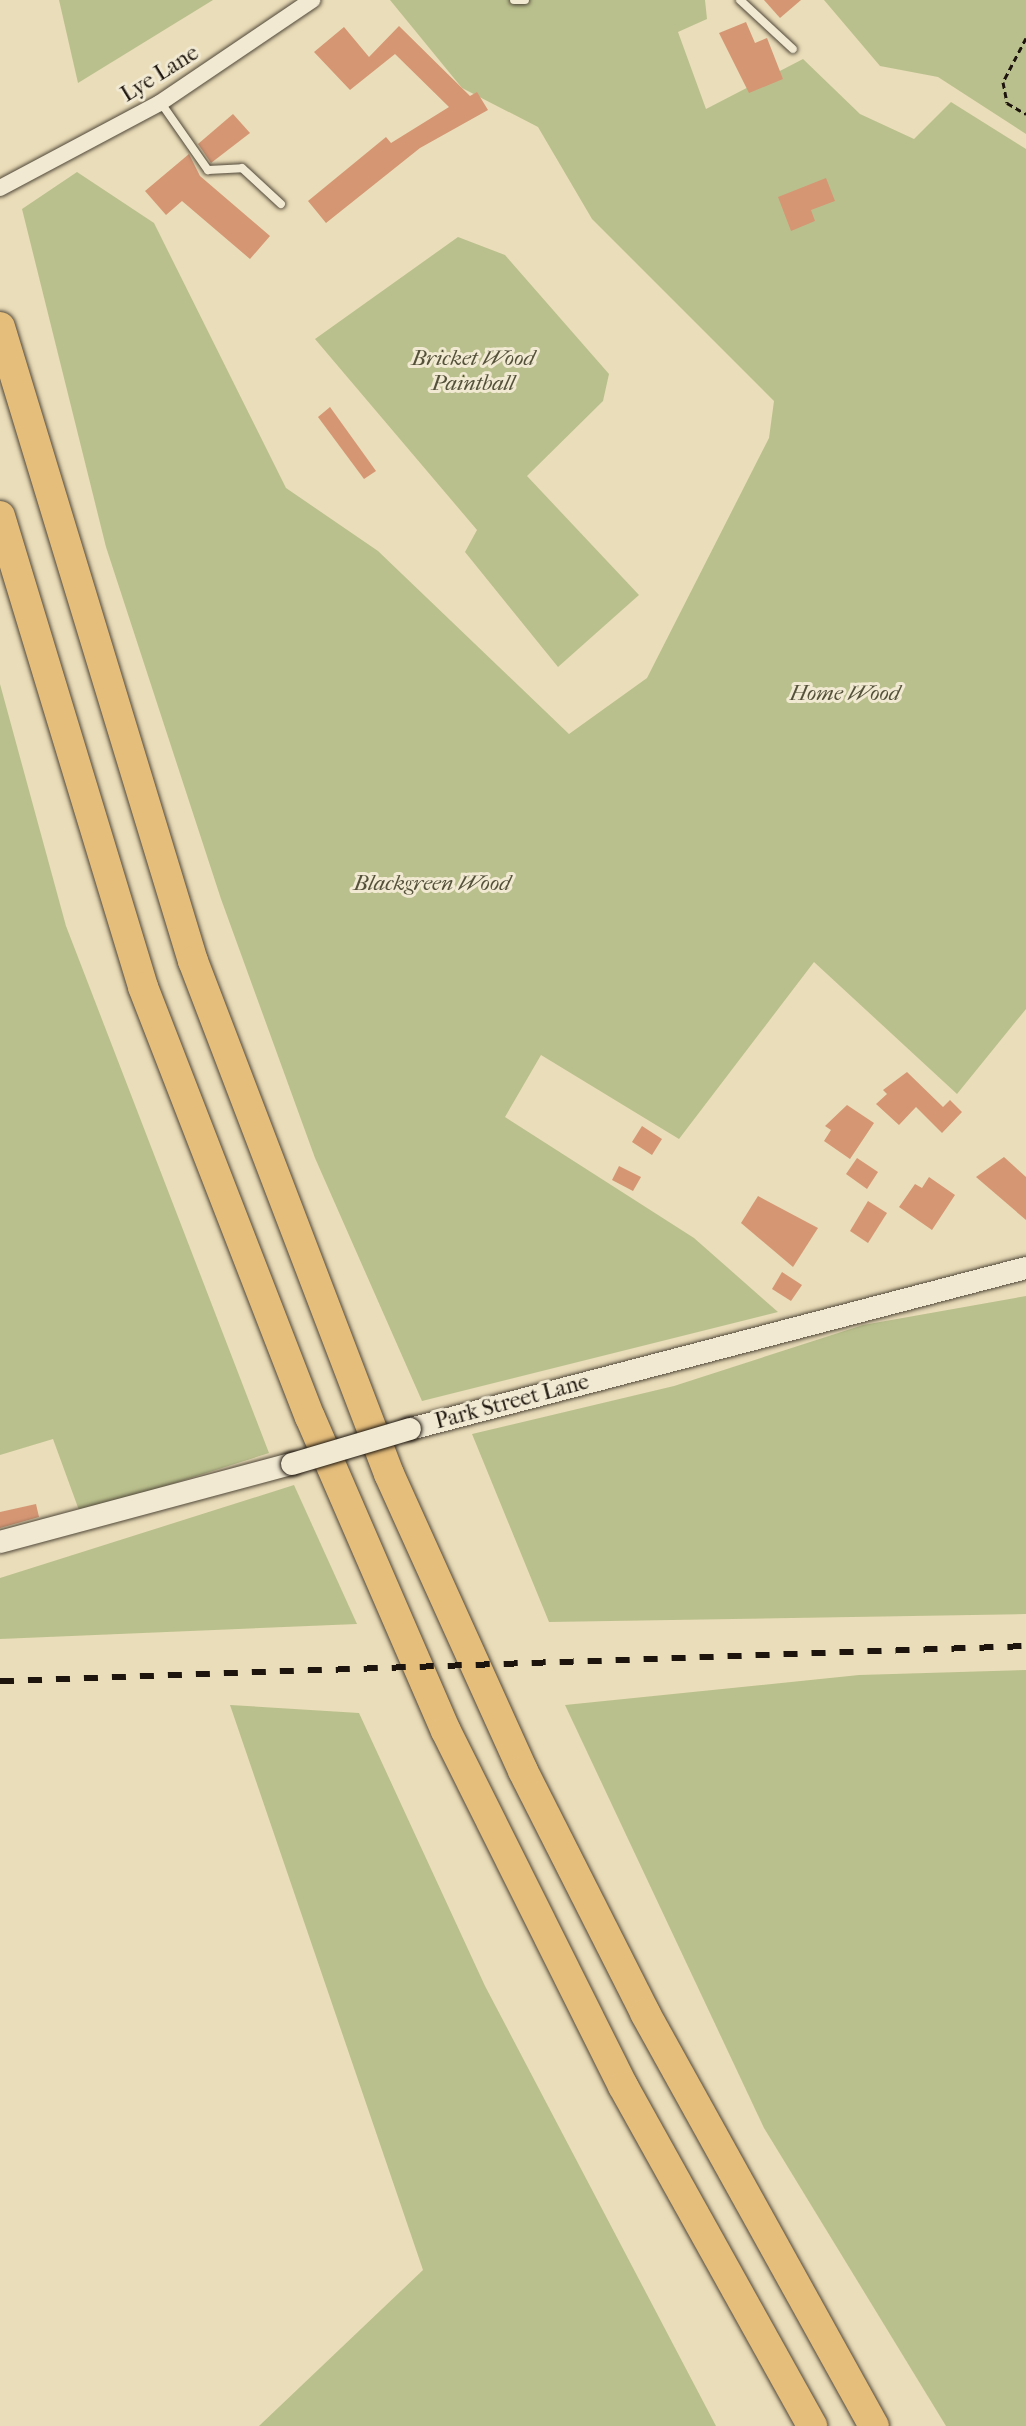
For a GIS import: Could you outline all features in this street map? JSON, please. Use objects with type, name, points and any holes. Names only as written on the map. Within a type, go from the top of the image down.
[{"type":"highway","points":[[0,327],[193,961],[389,1474],[523,1771],[645,2013],[874,2426]]},
{"type":"highway","points":[[0,516],[143,987],[310,1417],[446,1731],[623,2086],[812,2426]]},
{"type":"street","name":"Lye Lane","points":[[0,188],[160,103],[312,0]]},
{"type":"street","name":"Park Street Lane","points":[[0,1542],[410,1429],[1026,1268]]},
{"type":"lane","points":[[514,0],[525,0]]},
{"type":"lane","points":[[740,0],[793,49]]},
{"type":"lane","points":[[160,103],[208,170],[242,168],[281,204]]},
{"type":"path","points":[[1026,38],[1003,82],[1007,103],[1026,114]]},
{"type":"green space","points":[[59,0],[213,0],[78,83]]},
{"type":"green space","points":[[390,0],[705,0],[707,19],[678,32],[706,109],[803,59],[860,114],[914,139],[951,102],[1026,149],[1026,1009],[957,1094],[814,962],[679,1139],[541,1055],[505,1117],[694,1238],[778,1312],[422,1401],[315,1158],[221,899],[106,547],[22,209],[77,172],[154,223],[286,488],[378,551],[569,734],[647,678],[769,438],[774,401],[592,219],[538,127],[462,88]]},
{"type":"green space","points":[[824,0],[1026,0],[1026,134],[938,77],[880,66]]},
{"type":"green space","name":"Bricket Wood Paintball","points":[[458,237],[505,255],[609,374],[603,401],[527,476],[639,595],[558,667],[465,552],[477,530],[315,339]]},
{"type":"green space","points":[[0,684],[66,926],[269,1453],[80,1513],[53,1439],[0,1455]]},
{"type":"green space","points":[[1026,1296],[1026,1614],[549,1622],[472,1434],[674,1386],[863,1325]]},
{"type":"green space","points":[[294,1485],[357,1624],[0,1639],[0,1578]]},
{"type":"green space","points":[[1026,1670],[1026,2426],[946,2426],[764,2128],[565,1705],[859,1675]]},
{"type":"green space","points":[[230,1705],[359,1713],[485,1986],[716,2426],[259,2426],[423,2270]]},
{"type":"building","points":[[764,0],[801,0],[780,18]]},
{"type":"building","points":[[746,22],[755,43],[767,38],[783,79],[749,93],[719,33]]},
{"type":"building","points":[[399,26],[470,96],[477,92],[488,110],[420,148],[326,223],[308,201],[386,137],[391,143],[449,107],[395,54],[350,90],[314,52],[344,27],[369,57]]},
{"type":"building","points":[[233,114],[250,133],[211,163],[198,144]]},
{"type":"building","points":[[189,154],[200,176],[270,236],[250,259],[182,201],[166,215],[145,191]]},
{"type":"building","points":[[826,178],[835,201],[811,210],[815,221],[791,231],[778,197]]},
{"type":"building","points":[[330,407],[376,471],[364,479],[318,417]]},
{"type":"building","points":[[907,1072],[943,1107],[950,1100],[962,1112],[942,1133],[916,1107],[899,1125],[876,1104],[887,1094],[883,1090]]},
{"type":"building","points":[[847,1105],[874,1123],[850,1159],[824,1141],[831,1130],[825,1126]]},
{"type":"building","points":[[642,1126],[662,1139],[652,1155],[632,1142]]},
{"type":"building","points":[[1004,1157],[1026,1177],[1026,1220],[976,1177]]},
{"type":"building","points":[[857,1158],[878,1172],[867,1189],[846,1174]]},
{"type":"building","points":[[619,1166],[641,1177],[633,1191],[612,1180]]},
{"type":"building","points":[[929,1177],[955,1195],[932,1230],[899,1207],[915,1184],[922,1188]]},
{"type":"building","points":[[758,1196],[818,1228],[793,1267],[741,1223]]},
{"type":"building","points":[[868,1201],[887,1213],[868,1243],[850,1231]]},
{"type":"building","points":[[782,1272],[802,1285],[791,1301],[772,1289]]},
{"type":"building","points":[[36,1504],[39,1517],[0,1528],[0,1512]]},
{"type":"railway","points":[[0,1681],[1026,1646]]},
{"type":"park label","name":"Home Wood","points":[[845,694]]},
{"type":"park label","name":"Blackgreen Wood","points":[[432,884]]}]
